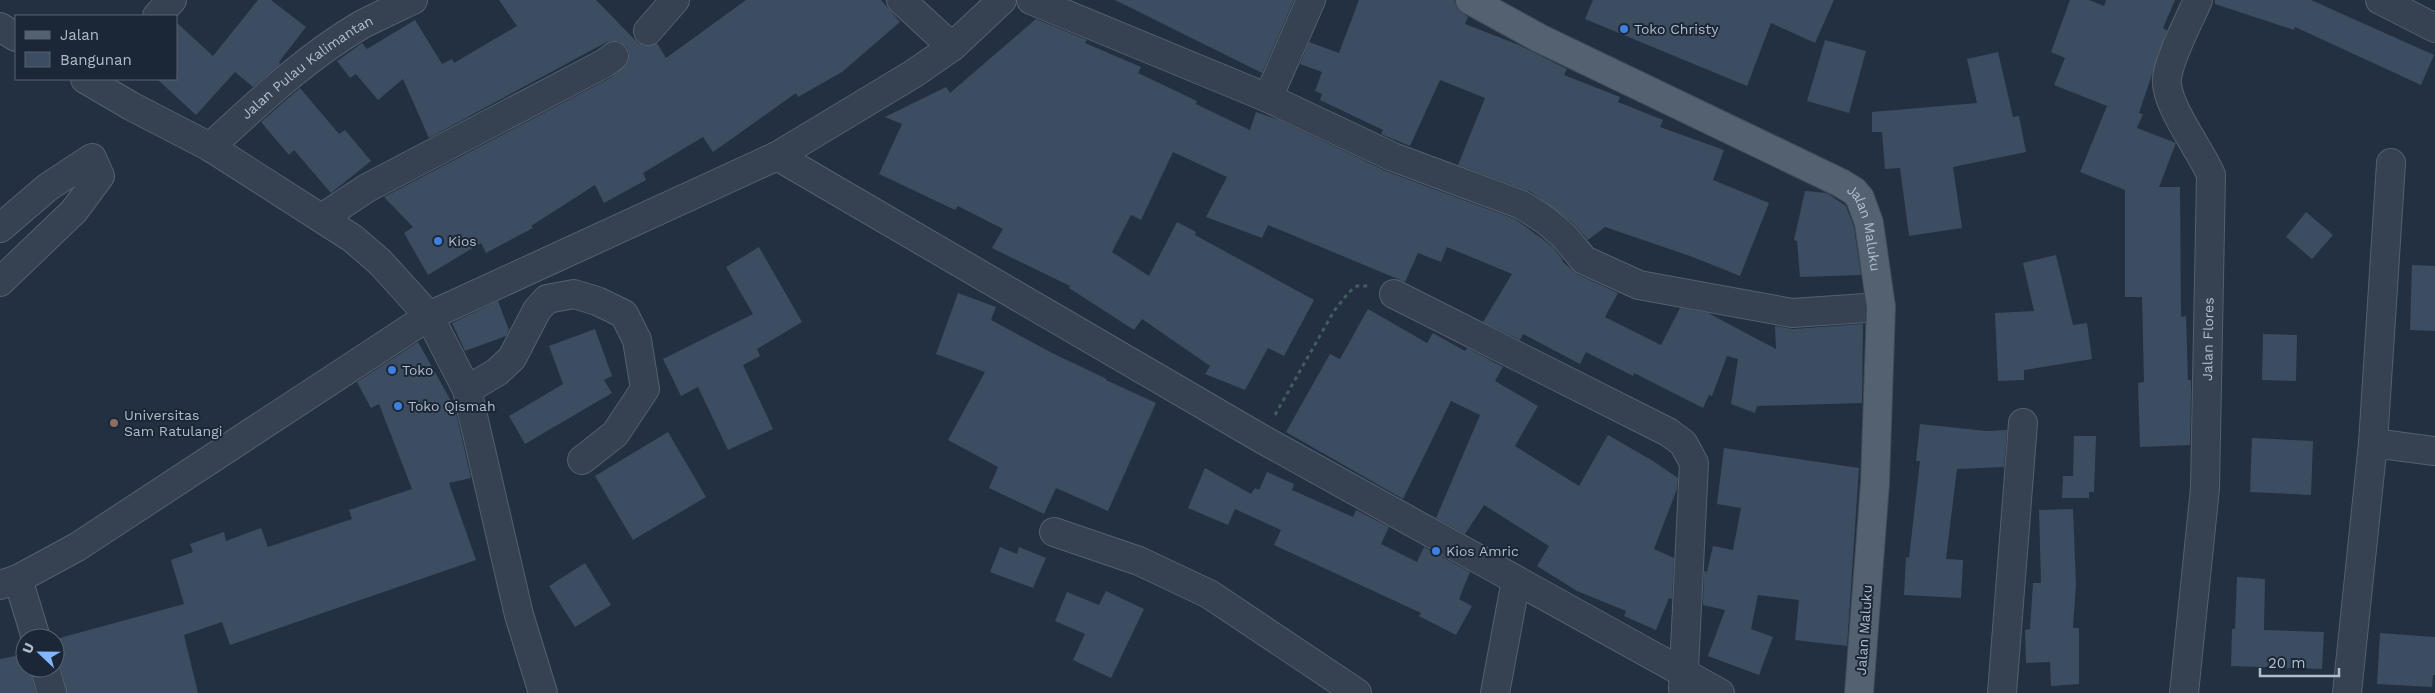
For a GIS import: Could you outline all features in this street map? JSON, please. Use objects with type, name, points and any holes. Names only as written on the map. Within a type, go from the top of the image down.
[{"type":"main road","name":"Jalan Maluku","points":[[1470,0],[1539,38],[1755,141],[1854,191],[1863,205],[1869,223],[1881,307],[1875,483],[1859,693]]},
{"type":"street","points":[[158,15],[172,0]]},
{"type":"street","name":"Jalan Pulau Kalimantan","points":[[210,148],[273,88],[320,52],[362,25],[413,0]]},
{"type":"street","points":[[648,31],[675,0]]},
{"type":"street","points":[[901,0],[952,47]]},
{"type":"street","points":[[31,628],[9,582],[77,546],[429,316],[777,156],[912,74],[952,47],[983,15],[1002,0]]},
{"type":"street","points":[[1030,0],[1268,98],[1393,157],[1522,206],[1545,220],[1563,235],[1584,260],[1639,285],[1792,313],[1881,307]]},
{"type":"street","points":[[1268,98],[1311,0]]},
{"type":"street","name":"Jalan Flores","points":[[2184,693],[2205,488],[2211,175],[2206,161],[2179,117],[2167,80],[2198,0]]},
{"type":"street","points":[[2380,0],[2435,28]]},
{"type":"street","points":[[0,27],[15,36]]},
{"type":"street","points":[[322,218],[367,188],[605,63],[614,56]]},
{"type":"street","points":[[90,80],[131,106],[210,148],[352,238],[380,262],[429,316],[467,390],[519,615],[543,693]]},
{"type":"street","points":[[777,156],[1262,439],[1516,580],[1683,684],[1720,693]]},
{"type":"street","points":[[0,228],[48,187],[92,158],[100,176],[95,183],[74,211],[0,282]]},
{"type":"street","points":[[2347,693],[2373,443],[2391,163]]},
{"type":"street","points":[[467,390],[497,372],[512,358],[537,310],[547,299],[574,294],[597,301],[624,314],[637,340],[644,388],[615,434],[582,460]]},
{"type":"street","points":[[1394,294],[1668,432],[1683,443],[1694,463],[1683,684]]},
{"type":"street","points":[[2002,693],[2023,423]]},
{"type":"street","points":[[2373,443],[2435,451]]},
{"type":"street","points":[[1054,532],[1138,561],[1209,594],[1357,693]]},
{"type":"street","points":[[1495,693],[1516,580]]},
{"type":"street","points":[[47,678],[52,693]]},
{"type":"path","points":[[1262,439],[1334,311],[1349,292],[1357,286],[1367,286],[1394,294]]},
{"type":"building","points":[[258,0],[271,0],[306,27],[279,62],[280,64],[253,87],[235,72],[196,115],[158,80],[178,80],[178,24],[213,56]]},
{"type":"building","points":[[499,0],[596,0],[638,43],[645,46],[657,43],[666,58],[746,0],[881,0],[900,22],[842,72],[798,97],[796,93],[713,152],[703,137],[643,173],[646,180],[604,203],[595,185],[531,226],[533,228],[486,253],[481,243],[428,275],[404,233],[413,227],[384,197],[612,77],[628,62],[629,54],[627,47],[619,41],[605,43],[429,138],[403,79],[378,100],[356,74],[350,78],[337,61],[362,43],[367,49],[415,20],[442,64],[452,59],[454,63],[517,26]]},
{"type":"building","points":[[1115,0],[1294,0],[1262,73]]},
{"type":"building","points":[[1359,0],[1454,0],[1457,8],[1468,17],[1465,24],[1519,45],[1567,69],[1564,75],[1620,97],[1618,102],[1663,120],[1660,127],[1724,150],[1713,180],[1769,203],[1740,276],[1690,256],[1605,227],[1588,240],[1573,223],[1531,192],[1458,165],[1485,98],[1440,80],[1410,146],[1381,134],[1383,130],[1320,100],[1322,94],[1315,91],[1322,72],[1300,64],[1309,42],[1339,53]]},
{"type":"building","points":[[1593,0],[1834,0],[1815,43],[1771,23],[1747,86],[1585,19]]},
{"type":"building","points":[[2070,0],[2089,0],[2104,6],[2106,0],[2175,0],[2163,28],[2167,30],[2139,113],[2143,114],[2137,128],[2176,143],[2159,187],[2180,187],[2181,317],[2186,316],[2188,380],[2191,380],[2190,445],[2140,447],[2138,383],[2144,382],[2142,297],[2125,297],[2125,190],[2080,172],[2107,106],[2054,85],[2065,58],[2051,52]]},
{"type":"building","points":[[2215,0],[2311,0],[2434,55],[2421,85],[2295,27],[2294,30],[2215,4]]},
{"type":"building","points":[[1036,19],[1087,40],[1085,43],[1141,67],[1138,73],[1197,101],[1196,104],[1250,130],[1256,112],[1279,120],[1388,172],[1515,219],[1552,246],[1562,261],[1577,274],[1618,293],[1605,317],[1661,345],[1680,308],[1708,313],[1776,349],[1775,326],[1793,329],[1863,324],[1862,403],[1757,406],[1755,413],[1731,404],[1738,359],[1727,356],[1712,396],[1709,395],[1703,408],[1634,373],[1633,376],[1586,352],[1580,364],[1523,334],[1520,340],[1483,322],[1512,274],[1447,247],[1441,262],[1418,253],[1405,282],[1268,225],[1262,238],[1206,217],[1227,177],[1173,152],[1141,220],[1131,215],[1112,252],[1149,276],[1177,222],[1196,232],[1195,235],[1314,300],[1284,356],[1268,348],[1245,390],[1205,374],[1210,366],[1142,319],[1134,330],[1069,288],[1070,286],[992,248],[1003,229],[958,206],[955,210],[879,174],[902,124],[885,117],[946,87],[950,93]]},
{"type":"building","points":[[1825,40],[1866,51],[1849,113],[1807,101]]},
{"type":"building","points":[[1998,52],[2013,117],[2019,116],[2026,152],[1953,167],[1962,228],[1909,236],[1900,168],[1885,169],[1882,132],[1872,132],[1872,112],[1977,103],[1967,59]]},
{"type":"building","points":[[300,88],[339,134],[345,130],[371,161],[331,193],[294,150],[289,155],[261,122]]},
{"type":"building","points":[[1805,191],[1827,193],[1846,206],[1854,227],[1861,275],[1800,277],[1797,241],[1794,240]]},
{"type":"building","points":[[2306,212],[2333,235],[2312,259],[2286,237]]},
{"type":"building","points":[[759,247],[802,322],[757,349],[760,356],[743,365],[773,429],[728,450],[698,387],[681,396],[663,359],[753,314],[726,267]]},
{"type":"building","points":[[2056,255],[2073,325],[2087,323],[2092,359],[2024,370],[2024,380],[1998,381],[1995,313],[2034,311],[2023,263]]},
{"type":"building","points":[[2412,265],[2435,266],[2435,331],[2410,330]]},
{"type":"building","points":[[958,293],[996,307],[991,320],[1052,353],[1156,403],[1108,511],[1056,488],[1044,514],[989,488],[998,467],[948,440],[985,372],[936,354]]},
{"type":"building","points":[[498,301],[509,330],[506,336],[465,351],[452,323]]},
{"type":"building","points":[[1368,309],[1427,343],[1433,333],[1465,351],[1467,348],[1503,367],[1495,381],[1538,406],[1515,446],[1579,486],[1608,435],[1678,478],[1677,489],[1654,549],[1674,558],[1672,599],[1669,598],[1656,630],[1624,616],[1626,611],[1577,591],[1537,566],[1549,546],[1484,505],[1465,534],[1436,518],[1480,415],[1451,401],[1403,499],[1286,432],[1330,354],[1340,359]]},
{"type":"building","points":[[595,329],[612,376],[604,380],[612,393],[525,444],[509,416],[563,384],[549,346]]},
{"type":"building","points":[[2263,334],[2297,335],[2296,381],[2262,380]]},
{"type":"building","points":[[418,342],[455,408],[471,478],[449,483],[476,560],[230,645],[222,622],[184,635],[198,693],[67,693],[63,678],[65,678],[65,637],[184,604],[171,560],[193,552],[190,544],[224,532],[226,541],[261,528],[268,547],[352,519],[349,510],[412,489],[379,404],[371,408],[357,382]]},
{"type":"building","points":[[1920,424],[1986,431],[2007,430],[2004,467],[1957,469],[1946,559],[1963,560],[1961,598],[1904,595],[1906,557],[1909,558],[1920,461],[1916,461]]},
{"type":"building","points":[[668,432],[706,497],[633,540],[595,476]]},
{"type":"building","points":[[2074,436],[2096,436],[2094,492],[2089,492],[2089,498],[2062,498],[2063,476],[2073,476]]},
{"type":"building","points":[[2252,438],[2313,441],[2311,495],[2250,492]]},
{"type":"building","points":[[1724,448],[1859,468],[1847,646],[1795,640],[1799,600],[1758,595],[1751,629],[1773,637],[1759,675],[1708,656],[1725,610],[1703,605],[1704,571],[1707,572],[1713,546],[1733,550],[1741,508],[1717,504]]},
{"type":"building","points":[[1205,468],[1251,494],[1255,488],[1259,490],[1267,472],[1294,484],[1292,490],[1353,517],[1356,510],[1389,527],[1381,544],[1417,562],[1424,547],[1470,572],[1459,599],[1472,606],[1456,635],[1419,616],[1421,613],[1274,545],[1281,530],[1235,509],[1228,525],[1188,508]]},
{"type":"building","points":[[2073,509],[2076,585],[2073,628],[2079,628],[2079,684],[2051,686],[2050,662],[2026,663],[2025,630],[2030,629],[2033,583],[2041,583],[2039,510]]},
{"type":"building","points":[[1000,547],[1017,554],[1019,547],[1046,558],[1033,588],[990,572]]},
{"type":"building","points":[[585,563],[611,605],[575,627],[549,586]]},
{"type":"building","points":[[2237,577],[2265,579],[2264,630],[2324,632],[2322,669],[2231,666],[2232,629],[2235,629]]},
{"type":"building","points":[[1106,591],[1144,609],[1111,678],[1073,660],[1085,634],[1055,621],[1067,592],[1099,605]]},
{"type":"building","points":[[2380,633],[2435,637],[2435,675],[2433,675],[2432,687],[2377,684]]},
{"type":"building","points":[[15,656],[15,678],[32,678],[36,693],[0,693],[0,659]]},
{"type":"place","name":"Toko Christy","points":[[1624,29]]},
{"type":"place","name":"Kios","points":[[438,241]]},
{"type":"place","name":"Toko","points":[[392,370]]},
{"type":"place","name":"Toko Qismah","points":[[398,406]]},
{"type":"place","name":"Universitas Sam Ratulangi","points":[[114,423]]},
{"type":"place","name":"Kios Amric","points":[[1436,551]]}]
